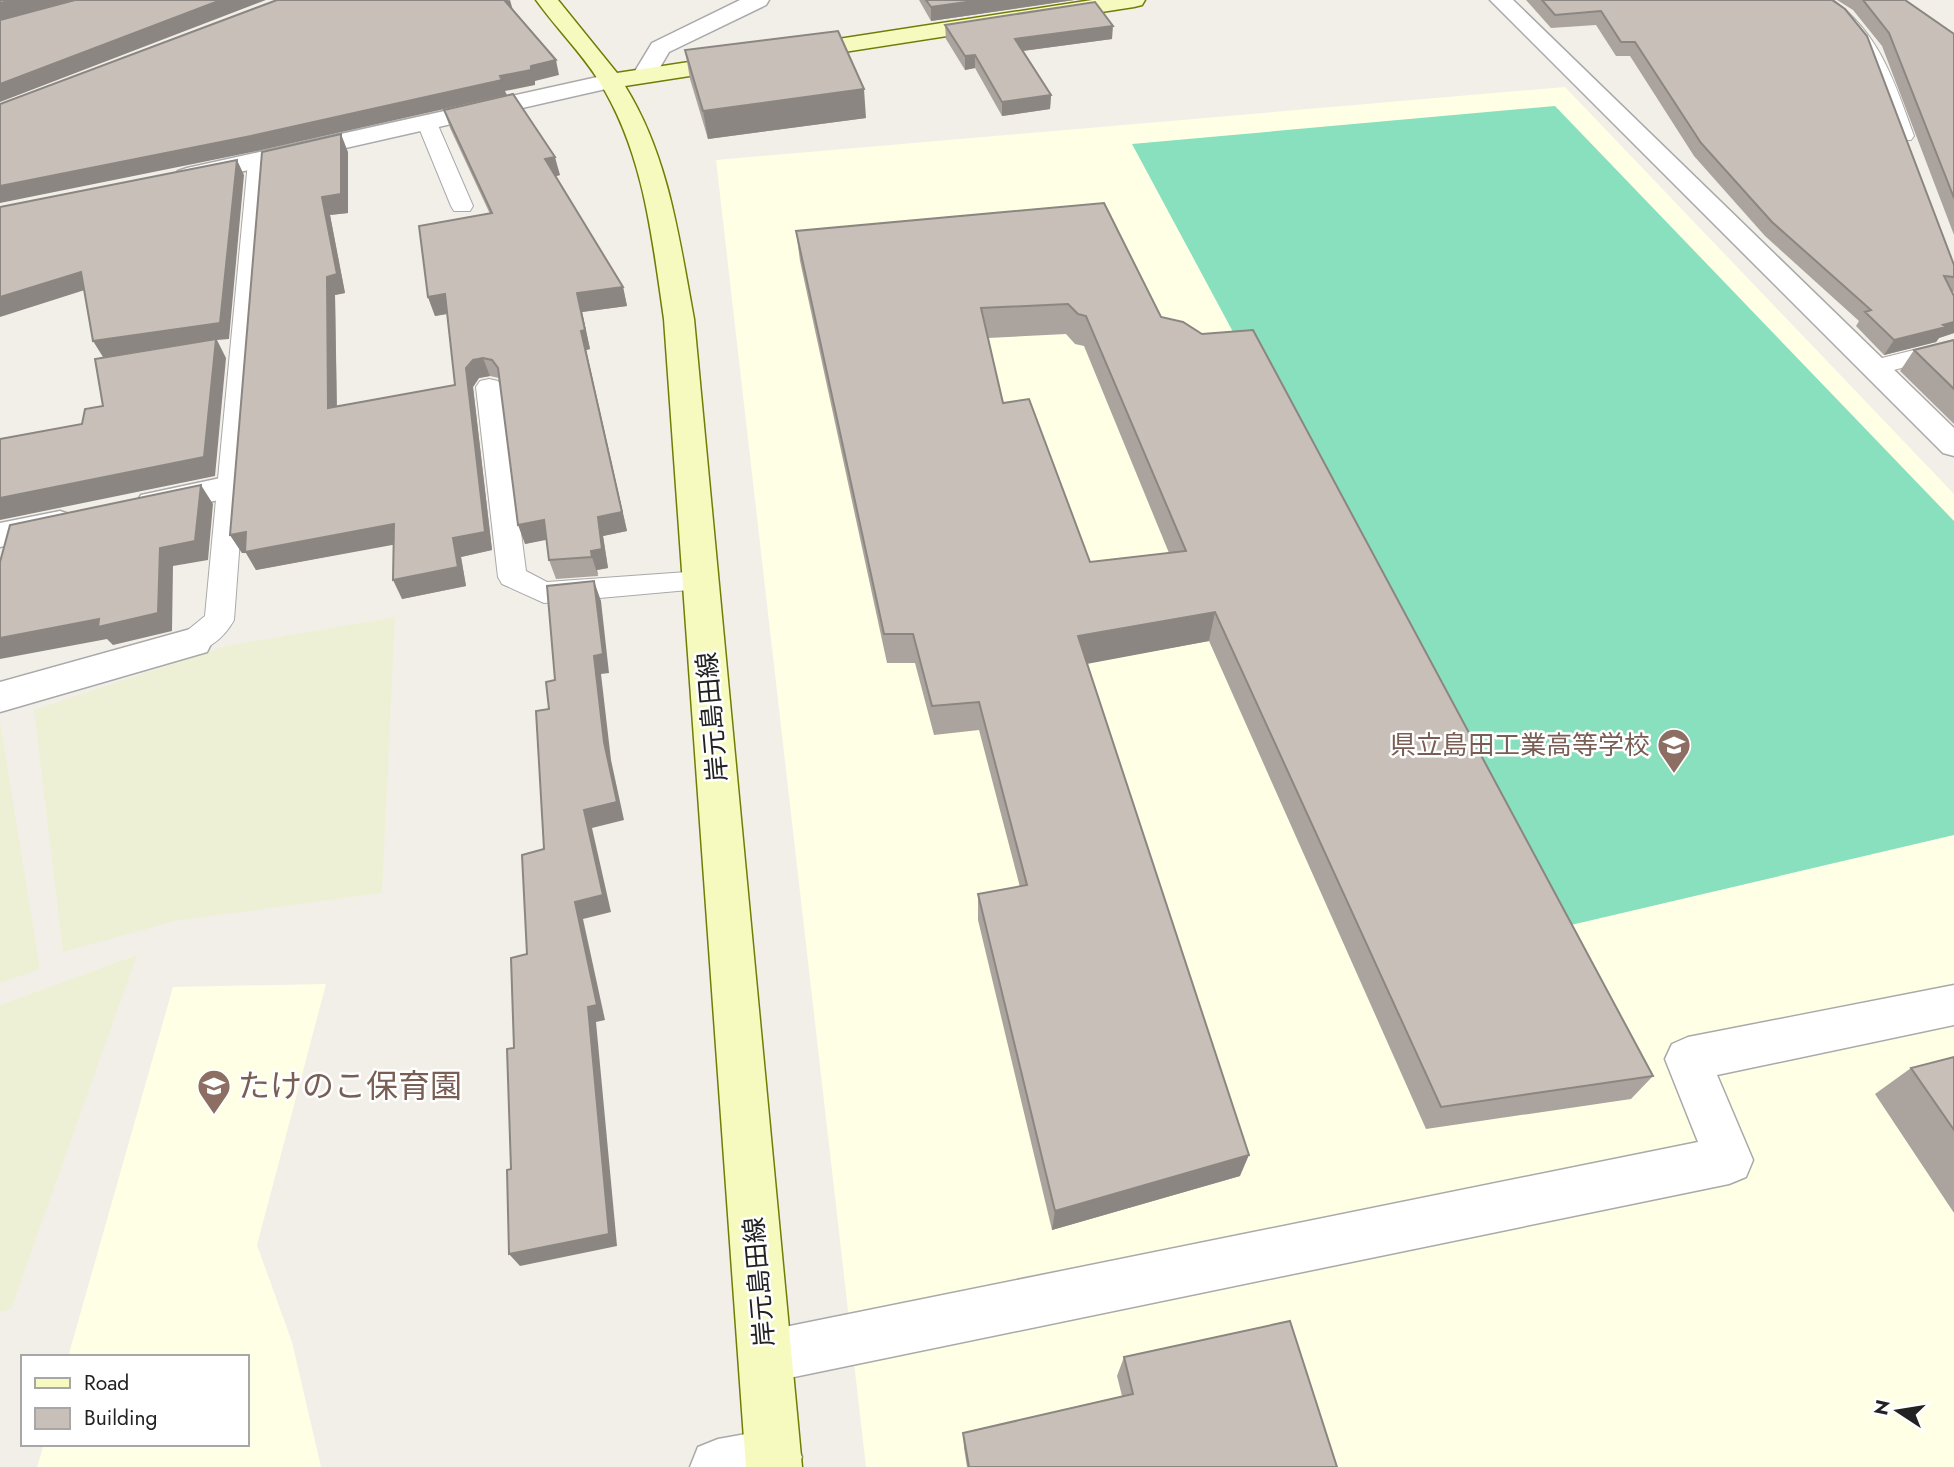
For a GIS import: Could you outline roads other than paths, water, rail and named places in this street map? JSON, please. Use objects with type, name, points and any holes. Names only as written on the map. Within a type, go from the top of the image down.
[{"type":"street","name":"岸元島田線","points":[[547,0],[627,78],[634,124],[650,167],[663,225],[679,319],[774,1462]]},
{"type":"street","points":[[627,78],[660,48],[680,36],[758,0]]},
{"type":"street","points":[[163,181],[627,78],[1134,0]]},
{"type":"street","points":[[1502,0],[1954,446]]},
{"type":"street","points":[[127,509],[230,487]]},
{"type":"street","points":[[5,542],[88,517]]},
{"type":"street","points":[[0,697],[194,642]]},
{"type":"street","points":[[765,1357],[1729,1160],[1688,1059],[1954,1005]]},
{"type":"street","points":[[718,1467],[774,1462]]},
{"type":"lane","points":[[1821,0],[1846,16],[1871,47],[1913,160]]},
{"type":"lane","points":[[427,123],[462,206]]},
{"type":"lane","points":[[194,642],[219,620],[258,162]]},
{"type":"lane","points":[[215,350],[243,346]]},
{"type":"lane","points":[[1875,367],[1954,347]]},
{"type":"lane","points":[[489,387],[512,577],[544,593],[701,581]]},
{"type":"place","name":"県立島田工業高等学校","points":[[1674,775]]},
{"type":"place","name":"たけのこ保育園","points":[[214,1116]]}]
